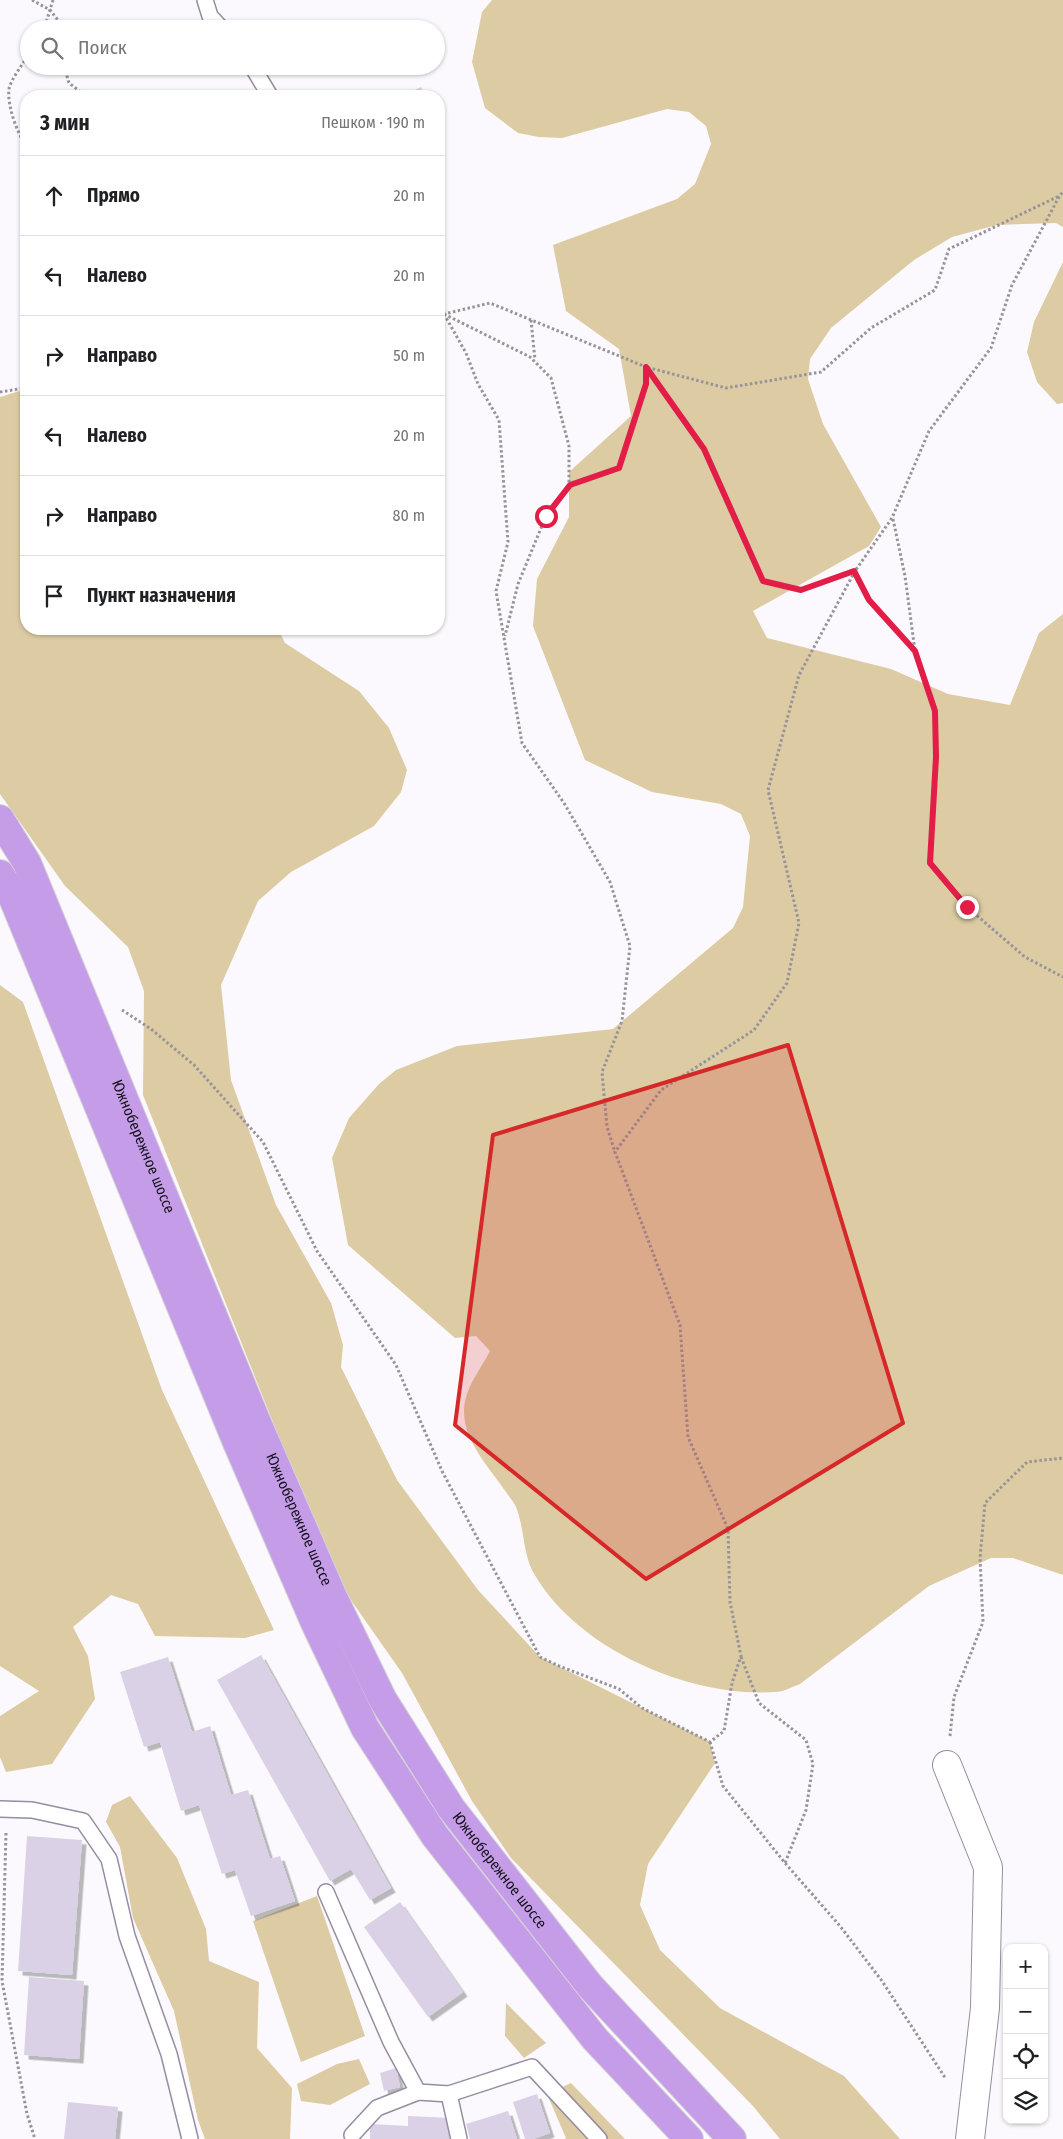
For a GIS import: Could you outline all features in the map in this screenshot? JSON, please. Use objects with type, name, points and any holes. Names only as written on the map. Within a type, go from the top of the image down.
[{"type":"highway","name":"Южнобережное шоссе","points":[[0,819],[26,863],[255,1418],[332,1595],[382,1700],[451,1808],[590,1986],[732,2139]]},
{"type":"highway","name":"Южнобережное шоссе","points":[[0,874],[14,900],[238,1445],[315,1623],[366,1728],[435,1836],[595,2039],[689,2139]]},
{"type":"street","points":[[946,1764],[988,1867],[985,2008],[970,2139]]},
{"type":"lane","points":[[205,0],[210,16],[214,20]]},
{"type":"lane","points":[[257,75],[266,90]]},
{"type":"lane","points":[[4,1809],[32,1810],[83,1821],[109,1859],[127,1936],[169,2054],[190,2139]]},
{"type":"lane","points":[[326,1892],[391,2042],[418,2092]]},
{"type":"lane","points":[[352,2136],[377,2108],[418,2092],[449,2094],[532,2067],[599,2139]]},
{"type":"lane","points":[[449,2094],[459,2139]]},
{"type":"path","points":[[32,0],[50,10],[58,20]]},
{"type":"path","points":[[48,20],[53,0]]},
{"type":"path","points":[[20,69],[9,87],[10,105],[20,137]]},
{"type":"path","points":[[67,75],[69,83],[78,90]]},
{"type":"path","points":[[445,314],[490,303],[646,367],[726,388],[821,372],[871,328],[935,290],[949,250],[1061,194]]},
{"type":"path","points":[[615,1152],[661,1090],[754,1030],[787,983],[799,923],[768,790],[798,675],[854,571],[892,518],[929,431],[991,348],[1012,285],[1061,194]]},
{"type":"path","points":[[445,314],[496,339],[535,361],[551,378],[569,446],[570,485]]},
{"type":"path","points":[[445,316],[466,353],[478,384],[499,420],[508,542],[496,591],[522,743],[564,803],[610,882],[630,946],[622,1022],[602,1072],[607,1127],[680,1325],[688,1437],[728,1529],[730,1602],[740,1656],[759,1703],[806,1740],[813,1764],[806,1810],[785,1863]]},
{"type":"path","points":[[531,320],[535,361]]},
{"type":"path","points":[[504,638],[518,584],[546,516],[570,485],[619,468],[646,384],[646,367]]},
{"type":"path","points":[[646,367],[704,449],[763,581],[801,590],[854,571]]},
{"type":"path","points":[[0,392],[20,389]]},
{"type":"path","points":[[892,518],[905,576],[915,651],[935,711],[936,757],[930,863],[967,907],[1025,957],[1063,977]]},
{"type":"path","points":[[854,571],[869,600],[915,651]]},
{"type":"path","points":[[118,1007],[151,1029],[194,1065],[263,1142],[318,1251],[396,1364],[442,1471],[540,1657],[619,1689],[642,1708],[710,1742],[722,1786],[840,1926],[882,1982],[949,2083]]},
{"type":"path","points":[[946,1764],[954,1697],[983,1622],[980,1558],[985,1503],[1027,1462],[1063,1458]]},
{"type":"path","points":[[710,1742],[724,1731],[732,1683],[740,1656]]},
{"type":"path","points":[[4,1809],[2,1981],[27,2114],[35,2139]]},
{"type":"highlighted area","points":[[788,1045],[903,1423],[646,1579],[455,1425],[493,1135]]},
{"type":"shaded area","points":[[492,0],[1063,0],[1063,227],[1056,223],[997,225],[952,237],[914,260],[831,328],[810,359],[808,379],[823,424],[881,527],[869,546],[753,611],[767,638],[891,669],[948,694],[1010,705],[1039,633],[1063,614],[1063,1575],[1013,1558],[991,1558],[929,1586],[800,1684],[778,1692],[742,1692],[671,1677],[637,1662],[605,1644],[576,1623],[551,1598],[529,1563],[521,1523],[515,1505],[481,1458],[468,1434],[464,1408],[467,1394],[490,1351],[476,1336],[455,1338],[348,1245],[332,1158],[349,1118],[379,1084],[396,1070],[457,1046],[613,1029],[733,928],[743,907],[750,836],[741,814],[721,804],[652,792],[585,760],[533,626],[537,579],[569,517],[569,472],[631,416],[619,349],[566,311],[553,245],[677,199],[695,184],[711,144],[706,126],[689,112],[667,109],[562,138],[539,137],[518,133],[485,108],[472,62],[482,12]]},
{"type":"shaded area","points":[[1063,262],[1063,403],[1057,404],[1037,382],[1027,352],[1034,322]]},
{"type":"shaded area","points":[[20,391],[20,635],[281,635],[285,643],[359,691],[389,728],[407,770],[401,792],[374,826],[291,872],[258,901],[221,985],[231,1080],[276,1205],[331,1303],[343,1345],[341,1367],[397,1480],[478,1590],[540,1657],[710,1742],[715,1763],[648,1864],[640,1905],[660,1950],[720,2008],[844,2076],[900,2139],[780,2139],[753,2106],[511,1858],[472,1801],[402,1673],[334,1576],[143,1095],[144,991],[128,947],[65,886],[0,794],[0,397]]},
{"type":"shaded area","points":[[0,985],[23,1002],[162,1390],[274,1630],[245,1638],[155,1636],[138,1604],[111,1595],[73,1627],[88,1656],[95,1699],[52,1764],[6,1772],[0,1757],[0,1716],[39,1691],[0,1666]]},
{"type":"shaded area","points":[[130,1796],[177,1858],[206,1929],[209,1961],[259,1982],[257,2048],[292,2088],[290,2139],[205,2139],[198,2120],[174,2011],[133,1918],[120,1847],[106,1822],[112,1805]]},
{"type":"shaded area","points":[[317,1896],[365,2036],[301,2062],[253,1921]]},
{"type":"shaded area","points":[[506,2003],[546,2043],[524,2058],[505,2036]]},
{"type":"shaded area","points":[[359,2059],[370,2084],[330,2105],[301,2101],[297,2084],[337,2064]]},
{"type":"shaded area","points":[[571,2083],[625,2139],[565,2139],[547,2094]]},
{"type":"building","points":[[261,1655],[391,1888],[370,1900],[351,1869],[330,1881],[217,1680]]},
{"type":"building","points":[[168,1657],[192,1732],[210,1726],[231,1795],[248,1790],[270,1859],[280,1856],[295,1901],[251,1916],[235,1870],[222,1874],[199,1805],[181,1811],[160,1742],[144,1747],[120,1672]]},
{"type":"building","points":[[27,1836],[82,1840],[72,1975],[18,1971]]},
{"type":"building","points":[[400,1902],[463,1992],[428,2017],[364,1927]]},
{"type":"building","points":[[29,1977],[84,1981],[79,2059],[24,2055]]},
{"type":"building","points":[[396,2068],[400,2087],[384,2091],[380,2073]]},
{"type":"building","points":[[537,2094],[550,2133],[533,2139],[525,2139],[513,2102]]},
{"type":"building","points":[[68,2102],[118,2107],[115,2139],[64,2139]]},
{"type":"building","points":[[508,2111],[517,2139],[470,2139],[466,2124]]},
{"type":"building","points":[[408,2116],[451,2118],[450,2139],[370,2139],[370,2124],[408,2126]]},
{"type":"route","points":[[546,516],[570,485],[594,475],[619,468],[646,384],[646,367],[704,449],[763,581],[801,590],[854,571],[869,600],[915,651],[935,711],[936,757],[930,863],[967,907]]}]
